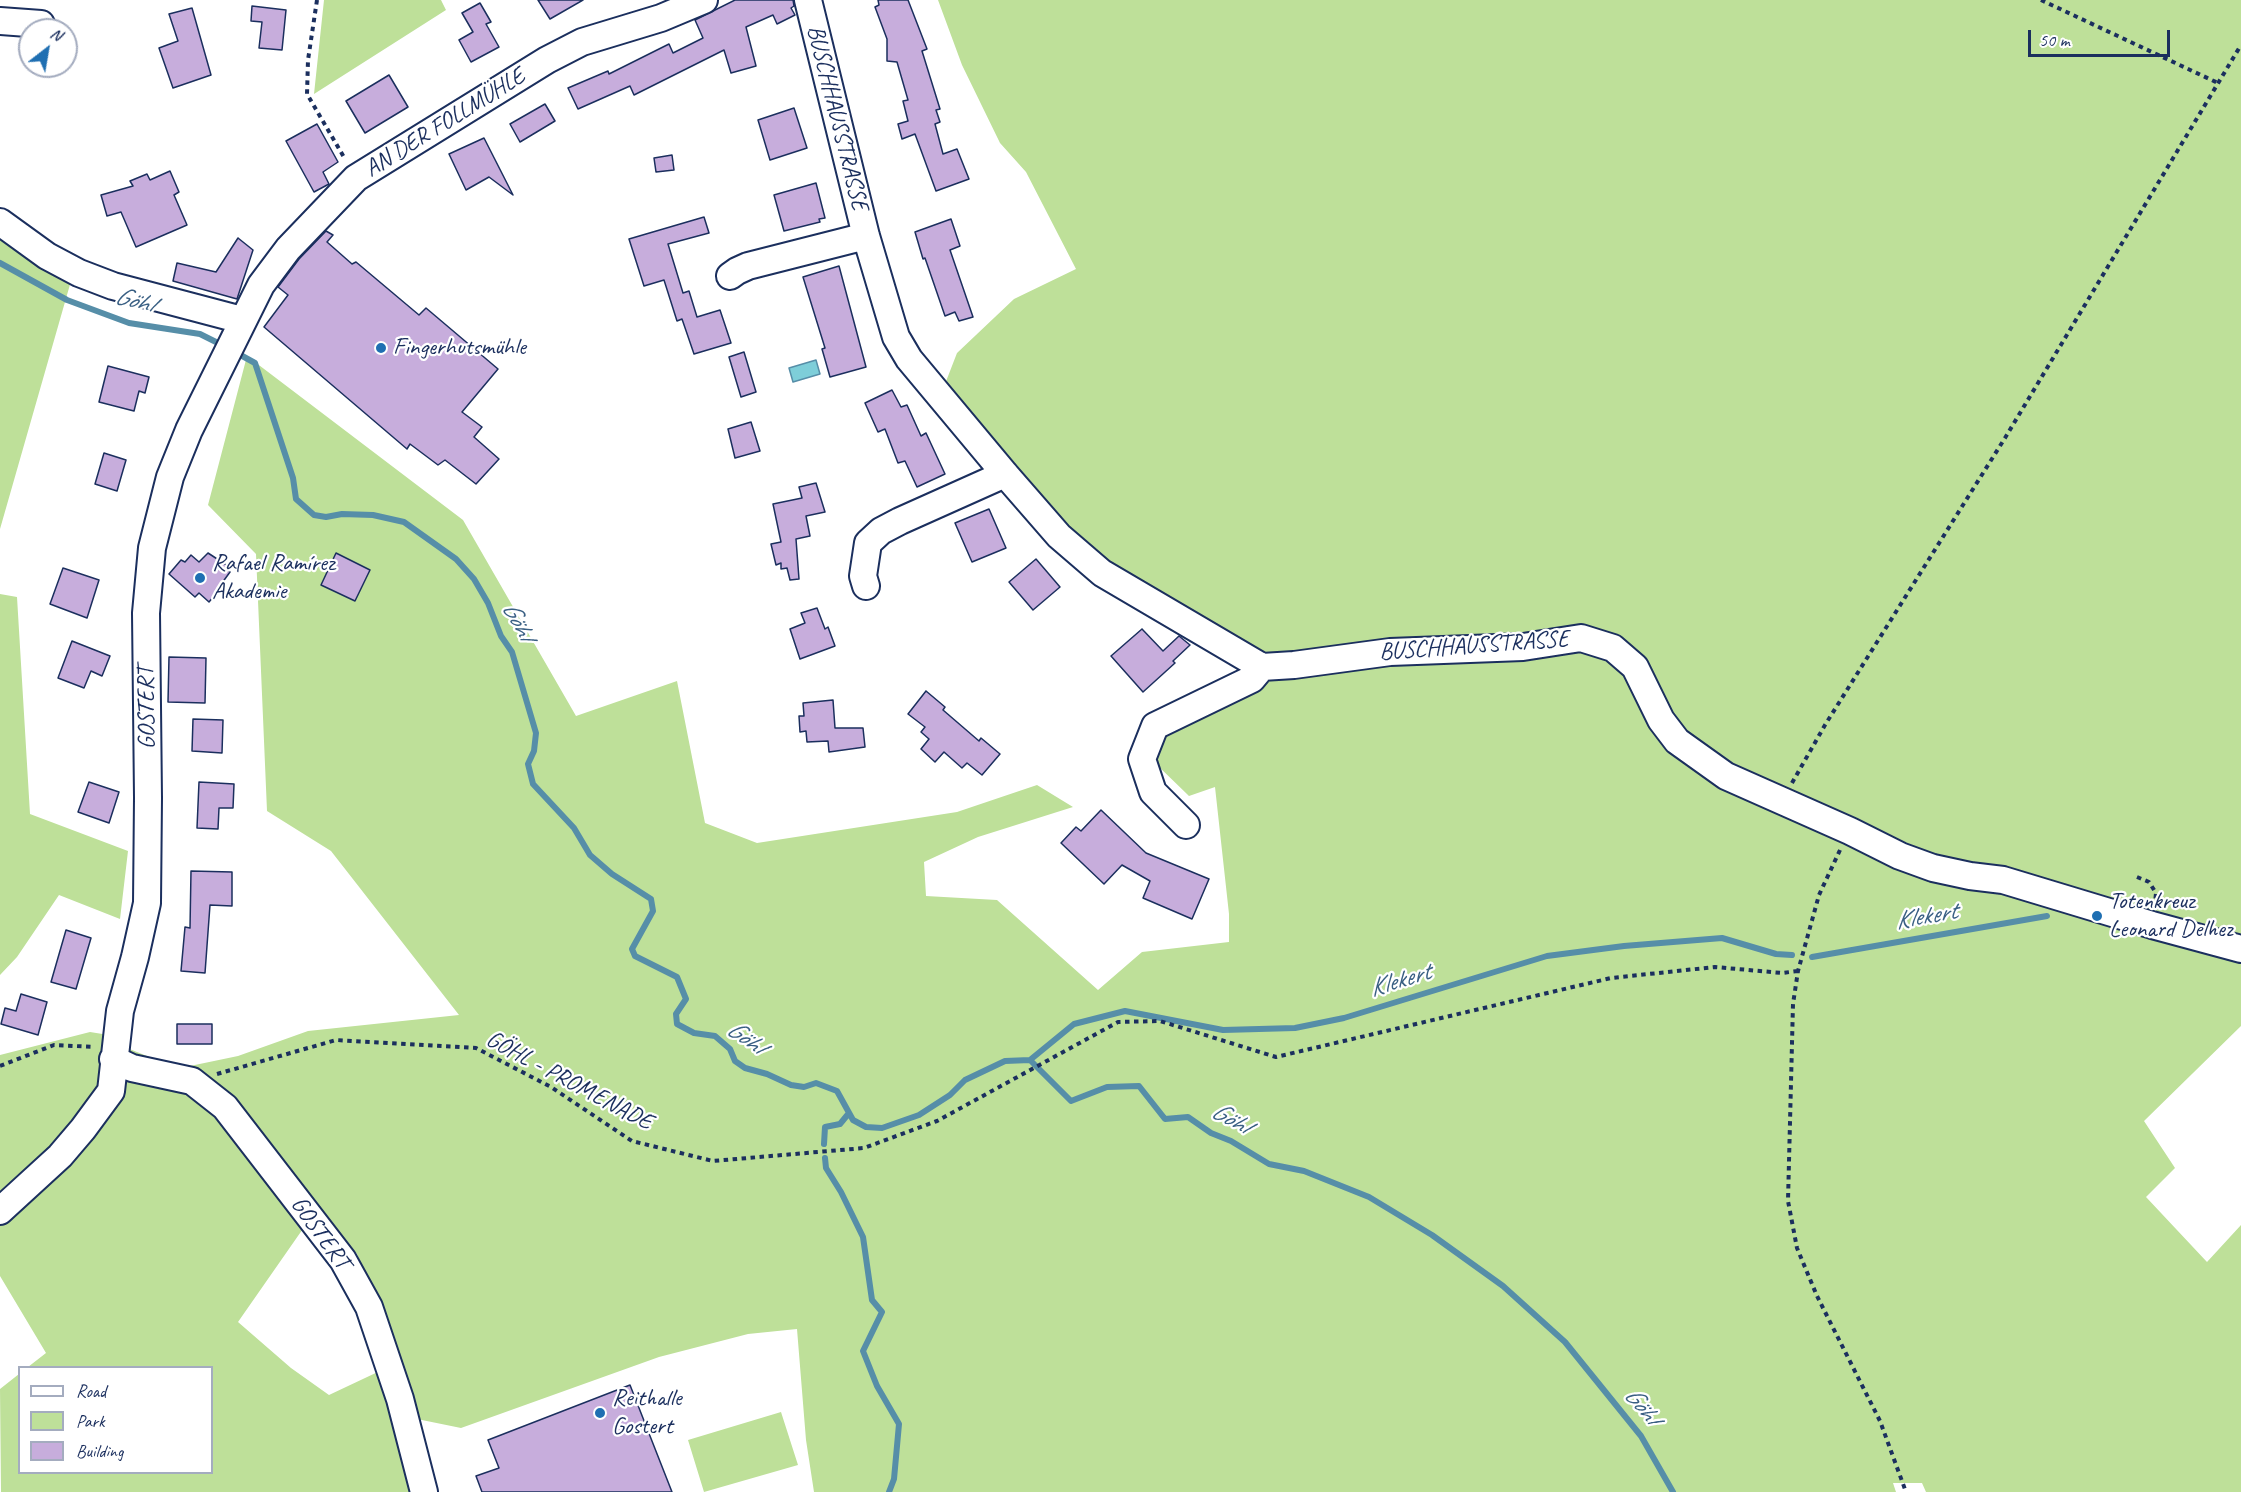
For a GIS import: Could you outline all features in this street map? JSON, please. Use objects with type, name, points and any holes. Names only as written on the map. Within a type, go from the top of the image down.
[{"type":"street","name":"AN DER FOLLMÜHLE","points":[[221,366],[261,285],[288,249],[356,178],[547,60],[582,42],[661,18],[704,0]]},
{"type":"street","name":"BUSCHHAUSSTRASSE","points":[[808,0],[867,236],[896,337],[909,359],[1059,536],[1102,573],[1262,668],[1390,652],[1523,647],[1581,638],[1613,648],[1635,667],[1661,720],[1677,741],[1726,776],[1850,831],[1900,856],[1933,868],[2003,880],[2241,949]]},
{"type":"street","points":[[0,21],[18,22]]},
{"type":"street","points":[[0,222],[46,256],[79,273],[240,328]]},
{"type":"street","name":"BUSCHHAUSSTRASSE","points":[[730,276],[748,266],[867,236]]},
{"type":"street","name":"GOSTERT","points":[[0,1211],[60,1156],[111,1091],[120,1011],[147,903],[146,613],[152,548],[170,477],[189,430],[221,366]]},
{"type":"street","points":[[866,586],[863,576],[868,543],[881,531],[1005,474]]},
{"type":"street","points":[[1186,825],[1153,792],[1142,759],[1155,726],[1252,679],[1262,668]]},
{"type":"street","name":"GOSTERT","points":[[113,1059],[132,1068],[192,1081],[225,1107],[343,1260],[369,1307],[400,1399],[424,1492]]},
{"type":"path","points":[[317,0],[308,60],[307,94],[356,178]]},
{"type":"path","points":[[2042,0],[2218,83]]},
{"type":"path","points":[[1797,774],[2005,438],[2241,45]]},
{"type":"path","points":[[1850,831],[1819,895],[1798,971],[1793,1004],[1788,1201],[1797,1248],[1817,1296],[1880,1421],[1906,1492]]},
{"type":"path","points":[[2137,878],[2149,882],[2156,893],[2152,925]]},
{"type":"path","name":"GÖHL - PROMENADE","points":[[192,1081],[336,1040],[476,1048],[551,1087],[632,1141],[713,1161],[864,1148],[937,1121],[1118,1022],[1160,1021],[1276,1057],[1611,978],[1715,967],[1782,973],[1798,971]]},
{"type":"path","points":[[0,1066],[54,1045],[94,1046],[113,1059]]},
{"type":"green space","points":[[324,0],[441,0],[446,10],[314,94]]},
{"type":"green space","points":[[938,0],[2241,0],[2241,1026],[2144,1121],[2175,1168],[2146,1197],[2207,1262],[2241,1225],[2241,1492],[1926,1492],[1922,1483],[1893,1483],[1896,1492],[814,1492],[806,1440],[797,1329],[748,1334],[659,1357],[461,1428],[417,1419],[390,1332],[357,1254],[240,1110],[307,1223],[238,1322],[291,1368],[329,1395],[382,1370],[412,1492],[1,1492],[0,1389],[18,1375],[18,1474],[213,1474],[213,1366],[29,1366],[46,1353],[0,1276],[0,1055],[90,1032],[115,1036],[122,1046],[157,1060],[190,1066],[238,1056],[308,1031],[459,1015],[331,851],[267,811],[256,554],[208,505],[247,356],[463,520],[576,716],[677,681],[705,823],[757,843],[957,812],[1037,785],[1073,807],[978,837],[924,862],[926,896],[997,900],[1098,990],[1142,952],[1229,942],[1229,914],[1215,787],[1189,796],[1155,763],[1168,732],[1264,683],[1260,649],[1236,639],[1178,601],[1110,565],[1065,525],[945,384],[957,353],[1014,299],[1076,269],[1026,172],[1000,143],[962,65]]},
{"type":"green space","points":[[0,237],[71,281],[0,529]]},
{"type":"green space","points":[[0,594],[17,597],[30,814],[128,851],[120,919],[59,895],[17,957],[0,975]]},
{"type":"green space","points":[[781,1412],[798,1465],[704,1492],[688,1440]]},
{"type":"water","points":[[816,360],[820,374],[793,382],[789,368]]},
{"type":"building","points":[[538,0],[583,0],[550,19]]},
{"type":"building","points":[[735,0],[793,0],[794,6],[791,8],[795,15],[777,24],[773,15],[746,27],[756,66],[731,73],[724,50],[634,95],[630,86],[578,109],[568,88],[608,71],[609,74],[669,44],[673,53],[703,38],[695,20]]},
{"type":"building","points":[[878,0],[908,0],[927,49],[922,51],[940,109],[936,110],[940,122],[935,124],[943,154],[957,149],[969,179],[936,191],[915,134],[902,139],[898,124],[908,121],[903,101],[908,100],[897,62],[887,61],[887,39],[875,7],[879,5]]},
{"type":"building","points":[[480,3],[491,22],[486,24],[499,47],[471,62],[459,40],[473,32],[462,13]]},
{"type":"building","points":[[252,6],[286,10],[282,50],[259,48],[262,22],[251,21]]},
{"type":"building","points":[[192,8],[211,75],[173,88],[159,48],[178,41],[169,14]]},
{"type":"building","points":[[389,75],[408,107],[365,133],[346,101]]},
{"type":"building","points":[[545,104],[555,121],[520,142],[510,124]]},
{"type":"building","points":[[794,108],[807,148],[770,160],[758,120]]},
{"type":"building","points":[[317,124],[338,162],[323,172],[329,184],[314,192],[286,141]]},
{"type":"building","points":[[484,138],[513,195],[489,177],[466,190],[449,154]]},
{"type":"building","points":[[672,155],[674,170],[656,172],[654,158]]},
{"type":"building","points":[[170,171],[179,192],[174,195],[187,225],[136,247],[121,212],[107,216],[101,195],[133,186],[130,181],[147,174],[150,180]]},
{"type":"building","points":[[816,183],[825,218],[819,219],[820,222],[784,231],[774,195]]},
{"type":"building","points":[[704,217],[709,233],[668,244],[683,293],[689,291],[697,317],[720,310],[731,343],[694,354],[682,319],[677,321],[664,280],[644,286],[629,239]]},
{"type":"building","points":[[951,219],[960,246],[950,250],[973,317],[959,321],[955,312],[945,316],[915,232]]},
{"type":"building","name":"Fingerhutsmühle","points":[[326,231],[333,235],[327,242],[352,264],[356,262],[419,315],[426,308],[498,369],[462,412],[482,427],[474,437],[499,459],[476,484],[445,460],[438,465],[410,444],[407,449],[264,327],[288,295],[278,287],[299,259]]},
{"type":"building","points":[[238,238],[253,250],[237,299],[173,281],[177,263],[216,272]]},
{"type":"building","points":[[839,266],[866,367],[830,377],[822,349],[825,348],[803,277]]},
{"type":"building","points":[[744,352],[756,392],[741,397],[729,357]]},
{"type":"building","points":[[108,366],[149,377],[145,393],[139,391],[134,411],[99,402]]},
{"type":"building","points":[[892,390],[901,407],[907,405],[921,436],[926,433],[945,474],[917,487],[905,461],[898,463],[885,429],[878,432],[865,403]]},
{"type":"building","points":[[751,422],[760,451],[735,458],[728,429]]},
{"type":"building","points":[[104,453],[126,460],[117,491],[95,484]]},
{"type":"building","points":[[816,483],[825,512],[806,516],[810,536],[796,539],[799,579],[790,580],[787,568],[781,569],[781,563],[776,565],[771,544],[781,542],[773,504],[802,498],[799,487]]},
{"type":"building","points":[[989,509],[1006,548],[972,562],[955,523]]},
{"type":"building","name":"Rafael Ramírez Akademie","points":[[208,553],[228,566],[226,568],[230,572],[222,583],[224,584],[209,602],[199,593],[195,597],[169,574],[181,560],[185,562],[191,555],[199,562]]},
{"type":"building","points":[[336,553],[370,570],[355,601],[321,585]]},
{"type":"building","points":[[1036,559],[1060,587],[1033,610],[1009,582]]},
{"type":"building","points":[[63,568],[99,580],[87,618],[50,604]]},
{"type":"building","points":[[817,608],[825,629],[828,627],[835,646],[800,659],[790,629],[805,623],[801,613]]},
{"type":"building","points":[[1142,629],[1163,651],[1179,636],[1190,645],[1173,661],[1175,663],[1143,692],[1111,656]]},
{"type":"building","points":[[72,641],[110,656],[102,676],[91,671],[84,688],[58,678]]},
{"type":"building","points":[[169,657],[206,658],[205,703],[168,702]]},
{"type":"building","points":[[926,691],[945,707],[943,710],[979,741],[981,738],[1000,754],[982,775],[967,763],[962,768],[944,752],[935,762],[921,749],[929,739],[921,732],[925,727],[908,714]]},
{"type":"building","points":[[833,700],[835,728],[863,728],[865,747],[829,752],[828,741],[807,742],[806,731],[800,732],[799,716],[804,716],[803,703]]},
{"type":"building","points":[[193,719],[223,720],[222,753],[192,751]]},
{"type":"building","points":[[89,782],[119,792],[109,823],[78,812]]},
{"type":"building","points":[[199,782],[234,784],[233,808],[219,808],[218,829],[197,828]]},
{"type":"building","points":[[1101,810],[1146,853],[1209,879],[1192,919],[1143,898],[1150,881],[1122,865],[1104,884],[1061,843],[1076,827],[1081,831]]},
{"type":"building","points":[[191,871],[232,872],[232,906],[210,905],[205,973],[181,971],[185,927],[190,928]]},
{"type":"building","points":[[66,930],[91,938],[76,989],[51,982]]},
{"type":"building","points":[[21,994],[47,1002],[38,1035],[1,1024],[5,1008],[16,1011]]},
{"type":"building","points":[[177,1024],[212,1024],[212,1044],[177,1044]]},
{"type":"building","name":"Reithalle Gostert","points":[[630,1385],[672,1492],[482,1492],[476,1476],[499,1468],[488,1440]]},
{"type":"waterway","name":"Göhl","points":[[0,263],[67,300],[129,323],[200,334],[224,346]]},
{"type":"waterway","name":"Göhl","points":[[235,352],[255,363],[293,478],[296,499],[314,515],[326,517],[342,514],[373,515],[404,522],[456,559],[474,579],[488,603],[501,636],[512,652],[536,733],[534,751],[528,764],[533,784],[574,828],[590,855],[612,874],[651,899],[653,911],[632,949],[635,956],[677,977],[686,999],[676,1014],[677,1024],[694,1033],[715,1036],[730,1049],[735,1061],[745,1068],[767,1074],[791,1085],[804,1087],[816,1083],[837,1091],[853,1120],[866,1127],[882,1128],[919,1115],[950,1095],[965,1080],[1005,1061],[1030,1060],[1071,1101],[1107,1087],[1139,1086],[1165,1119],[1188,1117],[1211,1133],[1231,1141],[1269,1164],[1304,1171],[1369,1197],[1432,1235],[1503,1286],[1565,1342],[1641,1436],[1673,1492]]},
{"type":"waterway","name":"Klekert","points":[[1812,957],[2047,916]]},
{"type":"waterway","name":"Klekert","points":[[1030,1060],[1074,1024],[1125,1011],[1223,1030],[1295,1028],[1344,1018],[1547,956],[1624,946],[1722,938],[1776,954],[1792,955]]},
{"type":"waterway","points":[[824,1144],[825,1127],[840,1124],[849,1113]]},
{"type":"waterway","points":[[825,1158],[826,1168],[841,1192],[863,1237],[872,1300],[882,1312],[863,1351],[877,1386],[899,1424],[894,1479],[889,1492]]},
{"type":"place","name":"Fingerhutsmühle","points":[[381,348]]},
{"type":"place","name":"Rafael Ramírez Akademie","points":[[200,578]]},
{"type":"place","name":"Totenkreuz Leonard Delhez","points":[[2097,916]]},
{"type":"place","name":"Reithalle Gostert","points":[[600,1413]]}]
